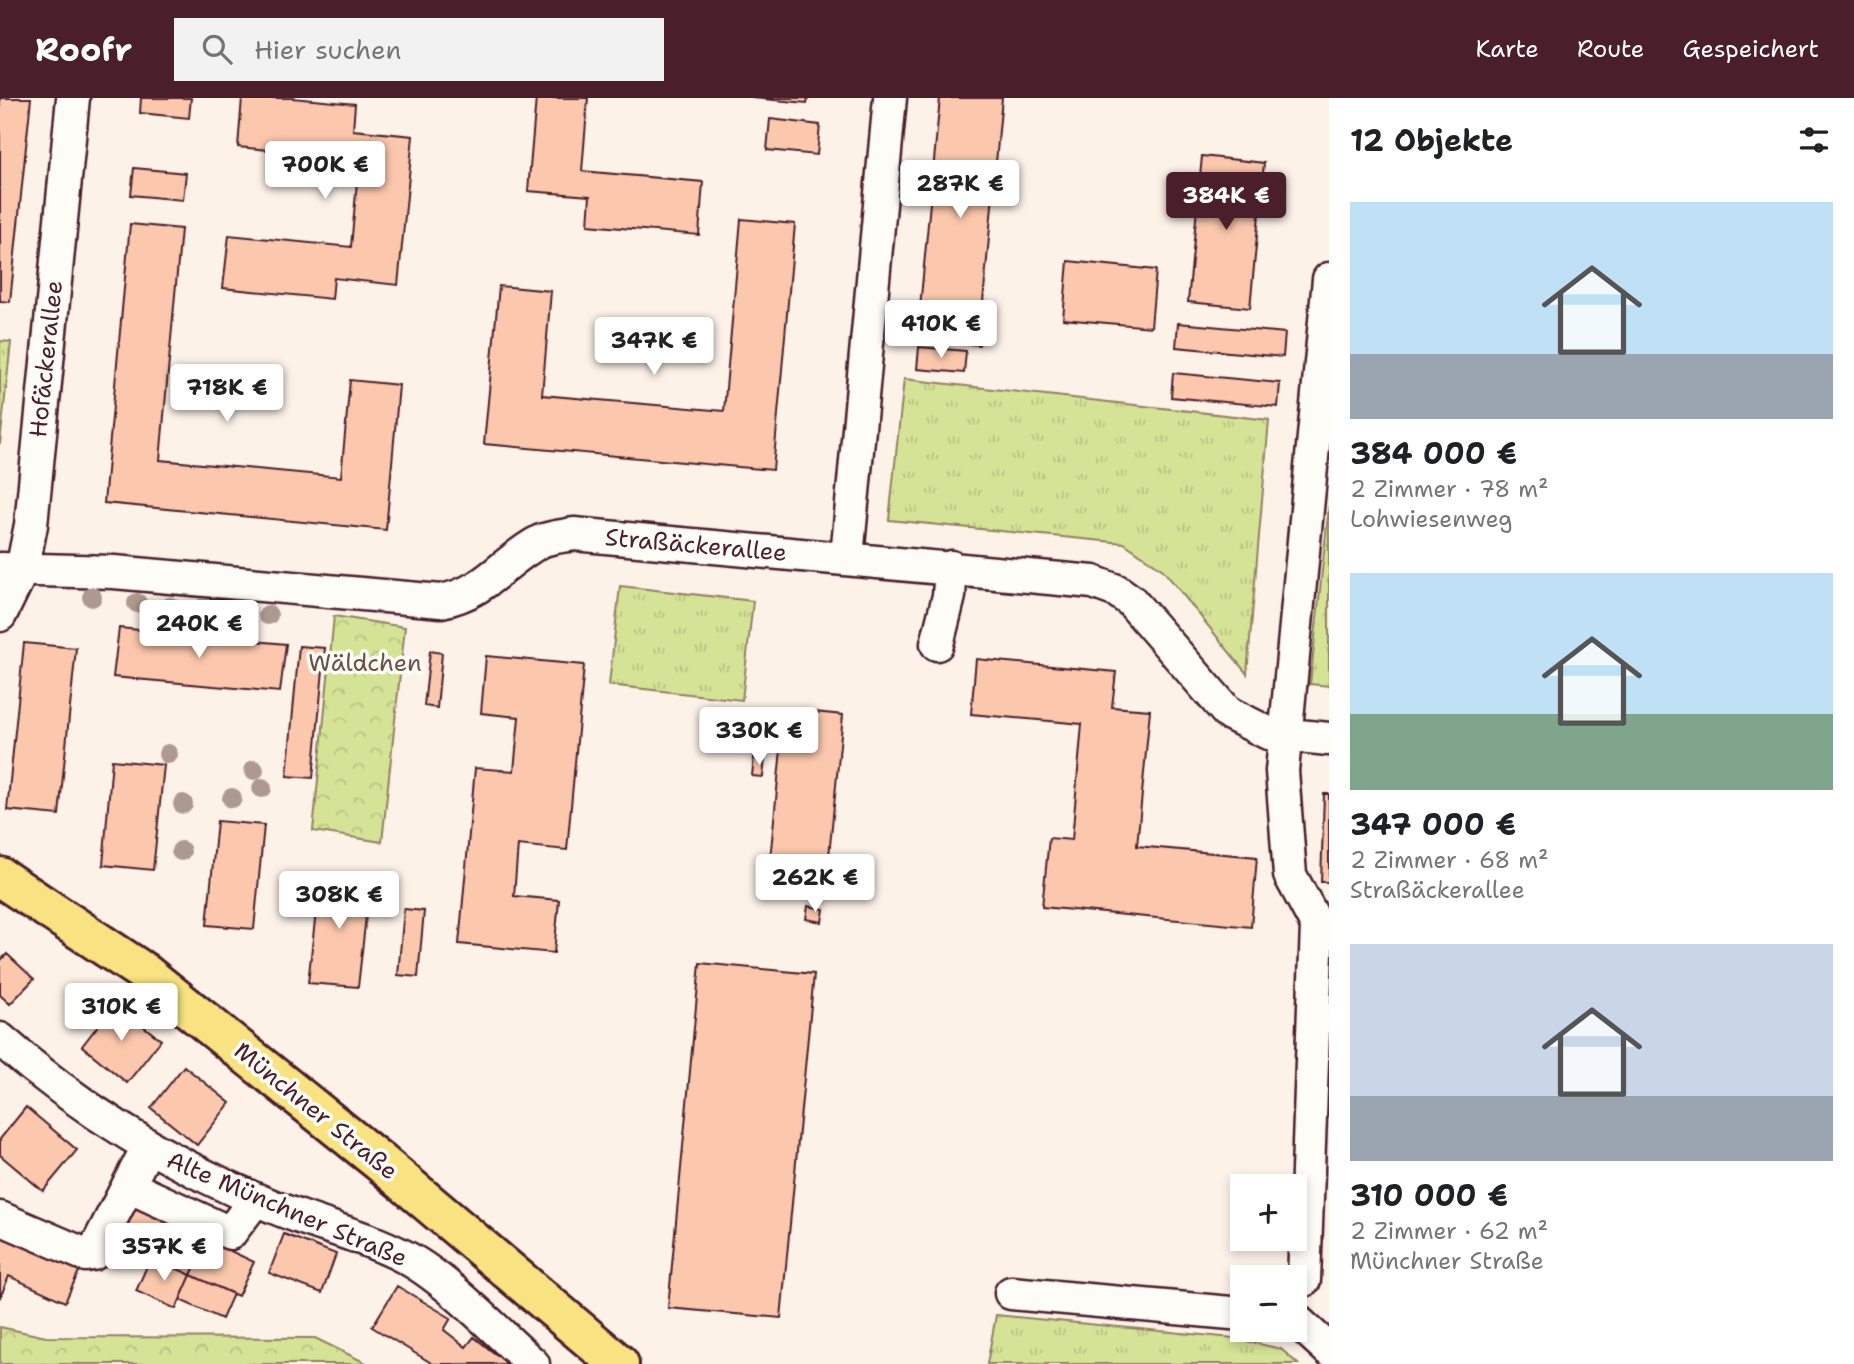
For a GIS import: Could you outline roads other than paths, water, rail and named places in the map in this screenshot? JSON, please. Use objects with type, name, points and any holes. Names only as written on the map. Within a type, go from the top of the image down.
[{"type":"main road","name":"Münchner Straße","points":[[0,877],[142,971],[380,1162],[619,1364]]},
{"type":"street","name":"Hofäckerallee","points":[[0,615],[11,570],[31,525],[73,98]]},
{"type":"street","points":[[847,557],[890,98]]},
{"type":"street","points":[[1305,1265],[1317,925],[1290,875],[1282,771],[1329,279]]},
{"type":"street","name":"Straßäckerallee","points":[[11,570],[114,572],[442,601],[461,597],[478,589],[522,553],[543,540],[573,534],[847,557],[1093,582],[1117,591],[1131,601],[1228,713],[1251,727],[1286,736],[1329,739]]},
{"type":"street","points":[[937,644],[949,596],[951,567]]},
{"type":"street","name":"Alte Münchner Straße","points":[[0,1040],[45,1079],[184,1168],[255,1200],[403,1256],[432,1275],[533,1364]]},
{"type":"street","points":[[0,1218],[86,1255],[93,1254],[148,1147]]},
{"type":"street","points":[[128,1186],[230,1233],[255,1200]]},
{"type":"street","points":[[1011,1293],[1230,1313]]},
{"type":"street","points":[[1307,1316],[1329,1311]]},
{"type":"street","points":[[1307,1329],[1329,1350]]},
{"type":"park label","name":"Wäldchen","points":[[365,663]]}]
